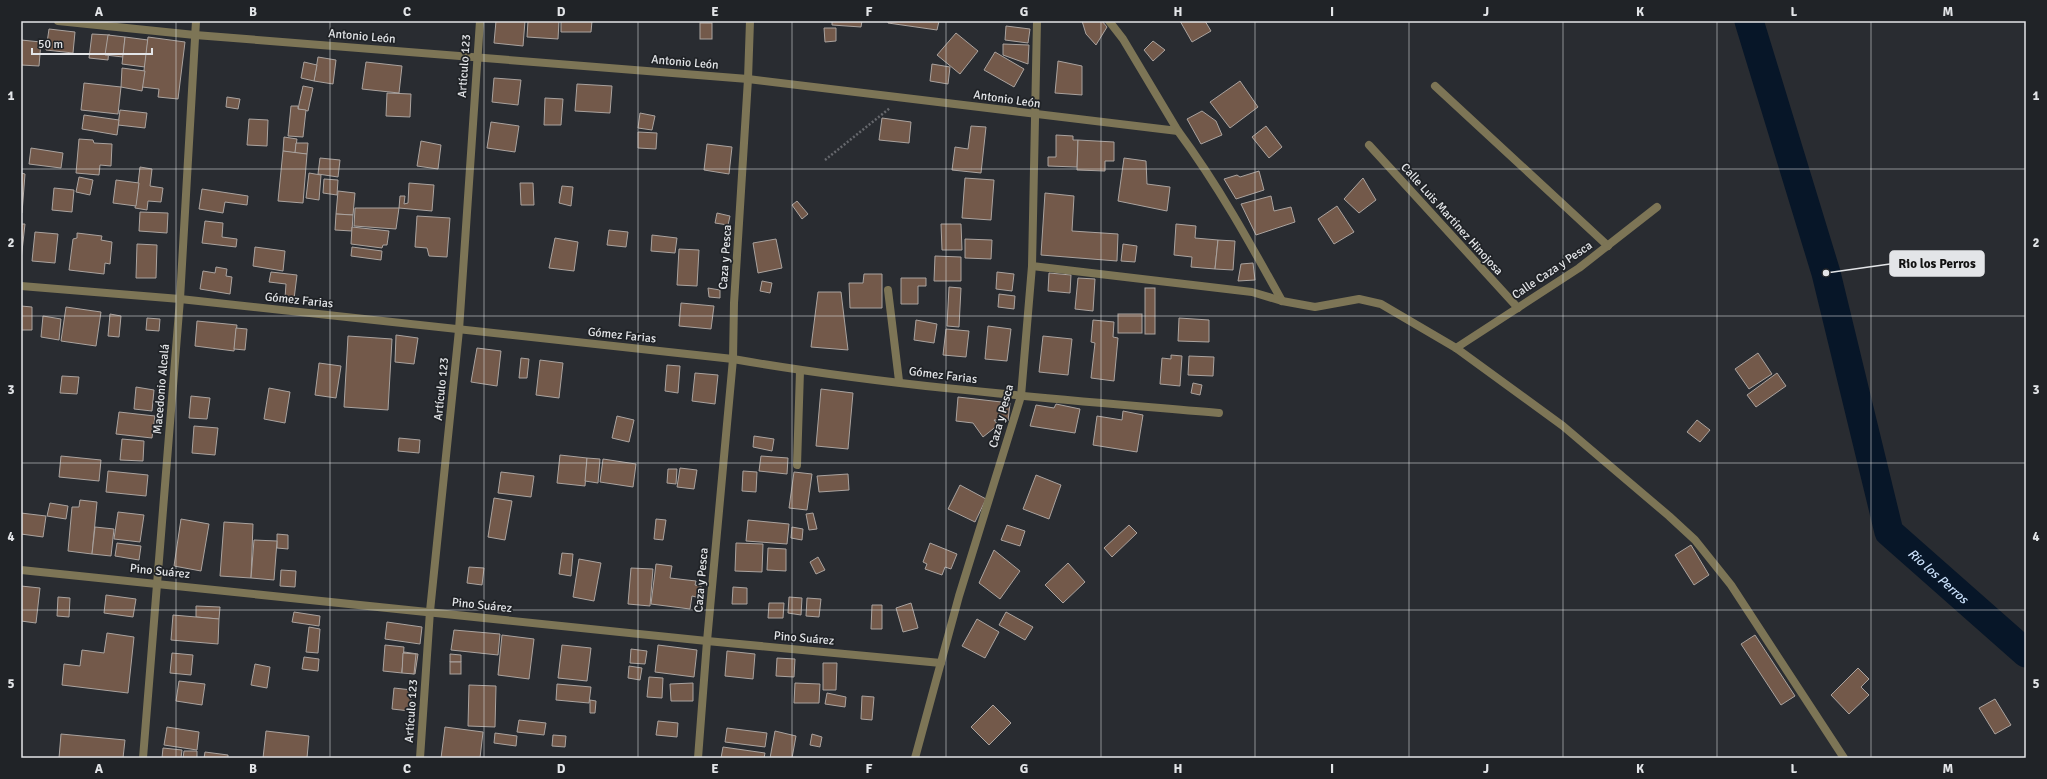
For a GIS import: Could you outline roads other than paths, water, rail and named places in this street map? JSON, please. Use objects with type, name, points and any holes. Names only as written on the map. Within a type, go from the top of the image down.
[{"type":"street","name":"Antonio León","points":[[58,21],[195,35],[748,79],[1178,132]]},
{"type":"street","name":"Macedonio Alcalá","points":[[143,758],[180,299],[196,21]]},
{"type":"street","name":"Artículo 123","points":[[420,758],[430,611],[459,330],[480,21]]},
{"type":"street","name":"Caza y Pesca","points":[[698,758],[707,641],[733,359],[734,303],[748,79],[750,21]]},
{"type":"street","name":"Caza y Pesca","points":[[915,758],[941,662],[1021,396],[1032,266],[1037,21]]},
{"type":"street","points":[[1109,21],[1123,39],[1178,132],[1199,160],[1231,210],[1282,301]]},
{"type":"street","points":[[1435,86],[1608,246]]},
{"type":"street","name":"Calle Luis Martínez Hinojosa","points":[[1369,145],[1518,308]]},
{"type":"street","name":"Calle Caza y Pesca","points":[[1456,348],[1579,268],[1657,207]]},
{"type":"street","points":[[1032,266],[1252,292],[1282,301],[1314,307],[1359,299],[1381,304],[1456,348],[1563,426],[1670,516],[1695,540],[1731,585],[1844,758]]},
{"type":"street","name":"Gómez Farias","points":[[21,286],[180,299],[733,359],[800,370],[1021,396],[1219,413]]},
{"type":"street","points":[[888,290],[899,382]]},
{"type":"street","points":[[797,465],[800,370]]},
{"type":"street","name":"Pino Suárez","points":[[21,570],[157,582],[707,641],[941,662]]},
{"type":"waterway","name":"Rio los Perros","points":[[1749,21],[1826,273],[1889,532],[2026,653]]},
{"type":"place","name":"Rio los Perros","points":[[1826,273]]}]
